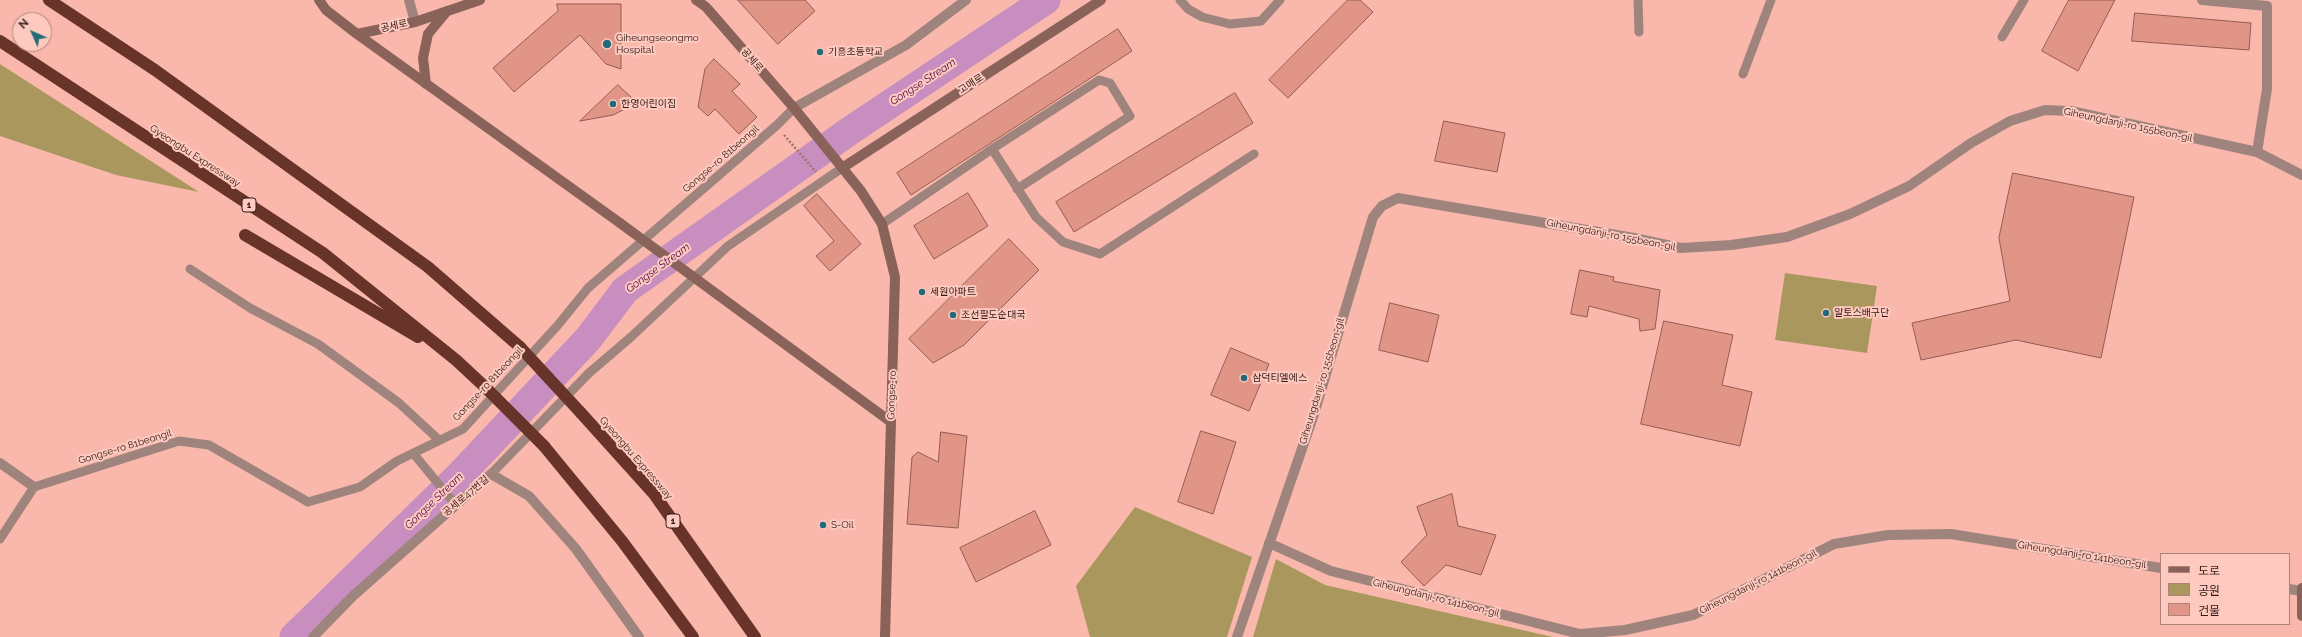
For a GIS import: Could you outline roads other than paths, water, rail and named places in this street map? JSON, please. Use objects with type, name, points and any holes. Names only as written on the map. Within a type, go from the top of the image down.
[{"type":"highway","name":"Gyeongbu Expressway","points":[[49,0],[155,70],[428,267],[520,347],[654,494],[755,637]]},
{"type":"highway","name":"Gyeongbu Expressway","points":[[0,40],[323,253],[456,360],[544,446],[622,541],[693,637]]},
{"type":"highway","points":[[245,235],[456,360]]},
{"type":"street","points":[[319,0],[326,10],[357,34],[620,223],[891,422]]},
{"type":"street","points":[[409,0],[415,22]]},
{"type":"street","name":"공세로","points":[[357,34],[415,22],[480,0]]},
{"type":"street","name":"공세로","points":[[696,0],[706,7],[794,108],[842,168]]},
{"type":"street","points":[[794,108],[906,45],[966,0]]},
{"type":"street","name":"고매로","points":[[842,168],[1101,0]]},
{"type":"street","points":[[2202,0],[2268,3],[2267,89],[2257,152]]},
{"type":"street","points":[[426,84],[423,58],[428,34],[447,11]]},
{"type":"street","name":"Giheungdanji-ro 155beon-gil","points":[[1237,637],[1314,414],[1374,217],[1382,206],[1398,198],[1634,238],[1681,248],[1731,245],[1787,237],[1850,214],[1909,186],[1971,143],[2010,121],[2045,110],[2071,111],[2257,152],[2302,176]]},
{"type":"street","name":"Gongse-ro","points":[[842,168],[861,190],[882,224],[895,277],[885,637]]},
{"type":"street","points":[[0,463],[34,487]]},
{"type":"street","name":"공세로47번길","points":[[313,637],[353,596],[455,504],[491,474],[529,496],[576,549],[639,637]]},
{"type":"street","name":"Giheungdanji-ro 141beon-gil","points":[[1269,543],[1331,571],[1580,634],[1625,630],[1693,615],[1834,544],[1888,535],[1952,534],[2160,568]]},
{"type":"street","points":[[2290,589],[2301,590],[2302,616]]},
{"type":"lane","points":[[1180,0],[1188,9],[1202,17],[1230,24],[1261,21],[1280,0]]},
{"type":"lane","points":[[1638,0],[1638,32]]},
{"type":"lane","points":[[1743,74],[1771,0]]},
{"type":"lane","points":[[2002,37],[2024,0]]},
{"type":"lane","points":[[882,224],[992,149],[1099,80],[1110,83],[1130,116],[1017,189]]},
{"type":"lane","name":"Gongse-ro 81beongil","points":[[34,487],[179,441],[208,444],[308,502],[360,487],[397,461],[463,429],[558,325],[588,288],[777,125],[794,108]]},
{"type":"lane","points":[[992,149],[1036,217],[1063,242],[1100,254],[1254,154]]},
{"type":"lane","points":[[491,474],[589,373],[631,337],[728,246],[842,168]]},
{"type":"lane","points":[[190,269],[250,308],[318,344],[399,403],[439,440]]},
{"type":"lane","points":[[414,453],[455,504]]},
{"type":"lane","points":[[0,539],[34,487]]},
{"type":"waterway","name":"Gongse Stream","points":[[294,637],[460,475],[588,339],[625,290],[851,130],[1046,0]]},
{"type":"place","name":"Giheungseongmo Hospital","points":[[607,44]]},
{"type":"place","name":"기흥초등학교","points":[[820,52]]},
{"type":"place","name":"한영어린이집","points":[[613,104]]},
{"type":"place","name":"세원아파트","points":[[922,292]]},
{"type":"place","name":"알토스배구단","points":[[1826,313]]},
{"type":"place","name":"조선팔도순대국","points":[[953,315]]},
{"type":"place","name":"삼덕티엘에스","points":[[1244,378]]},
{"type":"place","name":"S-Oil","points":[[823,525]]}]
